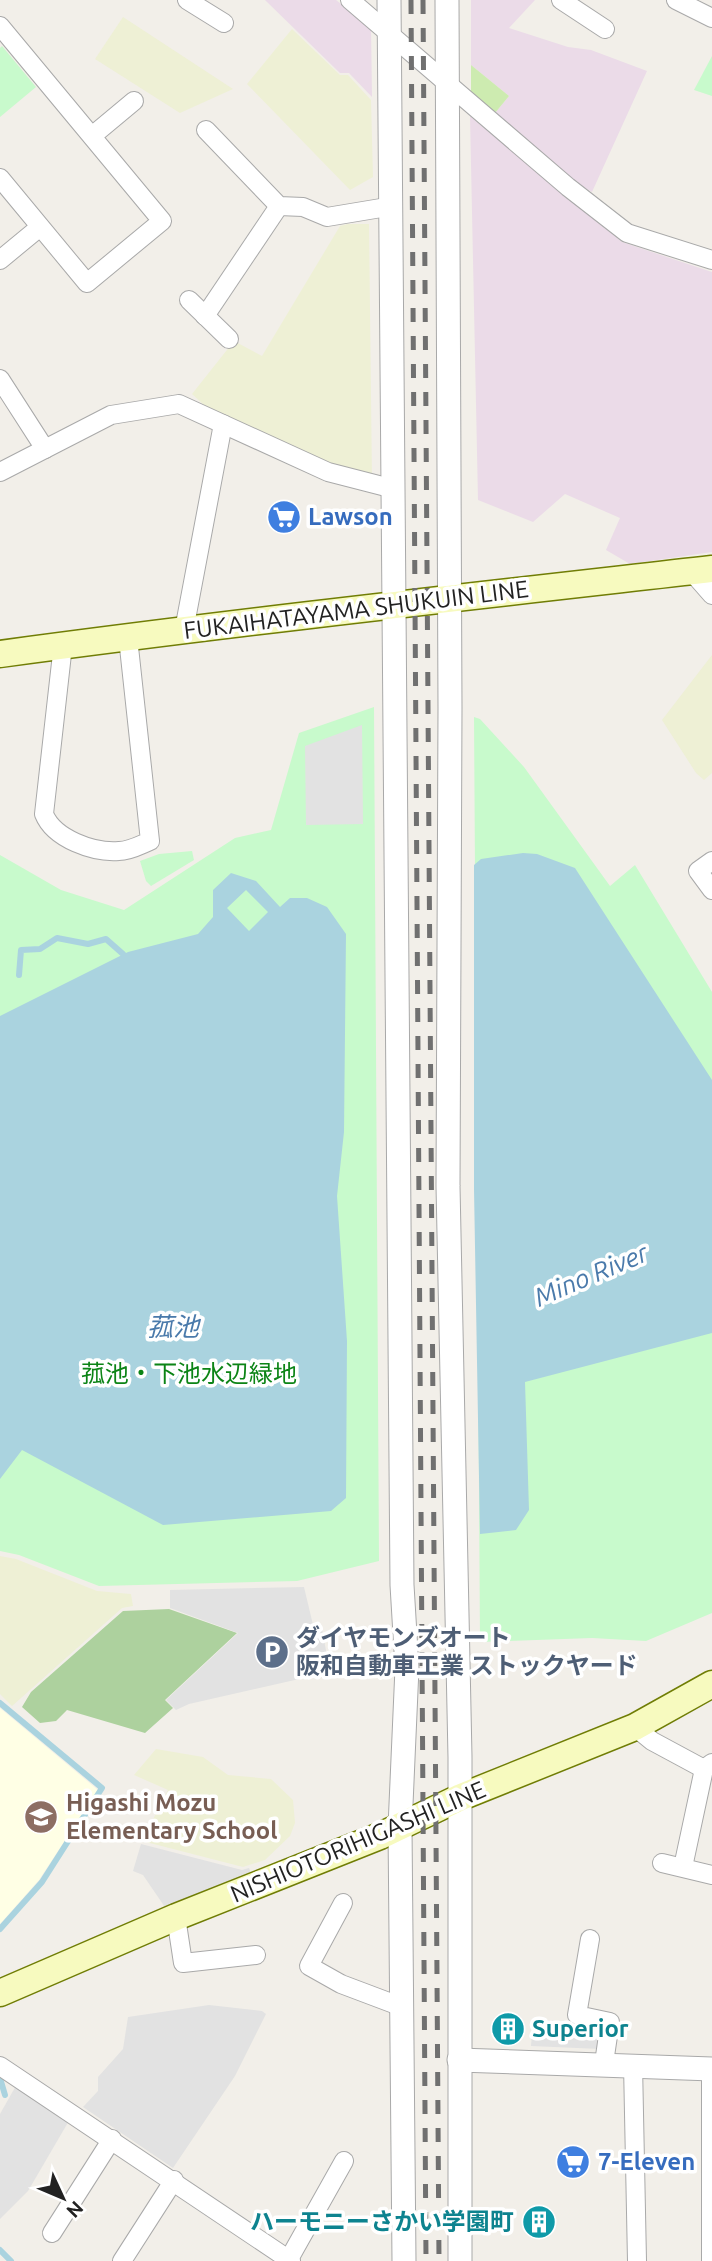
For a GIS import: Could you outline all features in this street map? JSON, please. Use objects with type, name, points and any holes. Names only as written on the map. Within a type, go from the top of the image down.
[{"type":"main road","name":"FUKAIHATAYAMA SHUKUIN LINE","points":[[0,654],[449,596],[611,582],[701,570]]},
{"type":"main road","name":"NISHIOTORIHIGASHI LINE","points":[[0,1993],[176,1917],[400,1827],[461,1797],[635,1727],[712,1684]]},
{"type":"street","points":[[187,0],[224,23]]},
{"type":"street","points":[[350,0],[627,233],[712,260]]},
{"type":"street","points":[[389,0],[393,206],[393,603],[402,1585],[407,1668],[400,1827],[404,2261]]},
{"type":"street","points":[[447,0],[448,1186],[461,1797],[460,2261]]},
{"type":"street","points":[[561,0],[589,7],[605,29]]},
{"type":"street","points":[[676,0],[712,18]]},
{"type":"street","points":[[0,26],[162,221],[87,282],[0,178]]},
{"type":"street","points":[[92,136],[134,101]]},
{"type":"street","points":[[206,130],[279,206],[303,207],[327,217],[393,206]]},
{"type":"street","points":[[205,316],[279,206]]},
{"type":"street","points":[[0,260],[40,227]]},
{"type":"street","points":[[189,300],[229,339]]},
{"type":"street","points":[[0,379],[45,449]]},
{"type":"street","points":[[0,472],[111,415],[179,404],[328,472],[394,489]]},
{"type":"street","points":[[184,630],[223,424]]},
{"type":"street","points":[[701,570],[712,595]]},
{"type":"street","points":[[63,645],[44,814],[51,825],[77,844],[122,851],[150,842],[128,638]]},
{"type":"street","points":[[712,861],[698,872],[712,890]]},
{"type":"street","points":[[635,1727],[652,1741],[708,1766],[683,1867]]},
{"type":"street","points":[[662,1863],[712,1875]]},
{"type":"street","points":[[343,1903],[309,1966],[341,1984],[402,2007]]},
{"type":"street","points":[[176,1917],[183,1963],[256,1955]]},
{"type":"street","points":[[590,1938],[577,2015],[610,2022],[604,2063]]},
{"type":"street","points":[[459,2060],[633,2064],[711,2069],[711,2261]]},
{"type":"street","points":[[633,2064],[637,2261]]},
{"type":"street","points":[[0,2066],[290,2260],[344,2161]]},
{"type":"street","points":[[52,2233],[112,2139]]},
{"type":"street","points":[[122,2261],[174,2180]]},
{"type":"shaded area","points":[[265,0],[336,0],[371,28],[372,97],[349,73],[340,73]]},
{"type":"shaded area","points":[[471,0],[535,0],[509,28],[568,47],[591,50],[647,71],[592,192],[573,181],[495,113],[509,96],[471,65]]},
{"type":"shaded area","points":[[123,17],[233,89],[180,113],[95,59]]},
{"type":"shaded area","points":[[292,29],[340,75],[348,75],[371,100],[373,177],[350,190],[247,84]]},
{"type":"shaded area","points":[[470,116],[622,242],[712,272],[712,552],[630,564],[606,550],[620,518],[565,494],[533,522],[478,500]]},
{"type":"shaded area","points":[[369,224],[372,480],[320,463],[205,406],[192,394],[234,341],[262,356],[340,226]]},
{"type":"shaded area","points":[[712,655],[712,773],[704,780],[696,773],[662,720]]},
{"type":"shaded area","points":[[362,725],[363,824],[306,825],[305,746]]},
{"type":"shaded area","points":[[0,1556],[16,1559],[97,1591],[131,1594],[133,1606],[122,1608],[12,1706],[0,1694]]},
{"type":"shaded area","name":"ダイヤモンズオート 阪和自動車工業 ストックヤード","points":[[304,1587],[314,1629],[322,1629],[330,1672],[189,1704],[176,1710],[166,1700],[238,1633],[170,1608],[170,1590]]},
{"type":"shaded area","name":"Higashi Mozu Elementary School","points":[[0,1708],[98,1790],[39,1880],[0,1924]]},
{"type":"shaded area","points":[[156,1749],[203,1757],[228,1775],[271,1779],[293,1800],[295,1823],[290,1836],[265,1860],[243,1867],[142,1841],[168,1790],[134,1775]]},
{"type":"shaded area","points":[[141,1844],[242,1870],[249,1868],[253,1878],[169,1913],[143,1875],[133,1871]]},
{"type":"shaded area","points":[[209,2005],[262,2011],[266,2014],[235,2076],[173,2168],[83,2107],[98,2091],[98,2077],[123,2049],[128,2017]]},
{"type":"shaded area","points":[[533,2018],[595,2027],[601,2035],[600,2049],[531,2046]]},
{"type":"shaded area","points":[[17,2084],[70,2119],[28,2191],[0,2219],[0,2114]]},
{"type":"green space","points":[[2,46],[36,87],[0,117],[0,48]]},
{"type":"green space","points":[[712,56],[712,96],[694,90]]},
{"type":"green space","points":[[471,65],[509,96],[495,113],[471,93]]},
{"type":"green space","name":"菰池","points":[[374,707],[379,1561],[297,1581],[99,1586],[19,1555],[0,1551],[0,855],[61,890],[124,910],[235,838],[271,830],[299,733]]},
{"type":"green space","points":[[474,717],[480,719],[524,767],[610,886],[635,865],[712,992],[712,1613],[646,1641],[592,1638],[480,1642]]},
{"type":"green space","points":[[192,851],[194,860],[151,886],[146,881],[140,861],[159,854]]},
{"type":"green space","points":[[169,1609],[237,1633],[165,1700],[173,1708],[145,1733],[67,1710],[56,1721],[40,1723],[22,1707],[31,1692],[123,1611]]},
{"type":"water","name":"Mino River","points":[[523,853],[537,854],[575,868],[712,1080],[712,1333],[525,1382],[529,1510],[516,1530],[480,1534],[474,1189],[474,865],[481,859]]},
{"type":"water","name":"菰池","points":[[231,873],[256,881],[280,907],[290,898],[307,898],[327,907],[346,934],[344,1132],[337,1196],[347,1341],[346,1498],[331,1511],[163,1525],[22,1450],[0,1479],[0,1016],[128,952],[198,934],[213,917],[213,890]],"holes":[[[246,890],[268,912],[249,931],[227,908]]]},
{"type":"waterway","points":[[19,975],[21,950],[40,949],[57,938],[88,944],[106,939],[123,954]]},
{"type":"waterway","points":[[0,1703],[102,1788],[42,1882],[0,1929]]},
{"type":"waterway","points":[[0,2078],[5,2095]]},
{"type":"waterway","points":[[0,2250],[11,2261]]},
{"type":"railway","points":[[411,0],[426,2261]]},
{"type":"railway","points":[[423,0],[439,2261]]},
{"type":"place","name":"Lawson","points":[[284,517]]},
{"type":"place","name":"ダイヤモンズオート 阪和自動車工業 ストックヤード","points":[[272,1652]]},
{"type":"place","name":"Higashi Mozu Elementary School","points":[[41,1817]]},
{"type":"place","name":"Superior","points":[[508,2029]]},
{"type":"place","name":"7-Eleven","points":[[573,2162]]},
{"type":"place","name":"ハーモニーさかい学園町","points":[[539,2222]]},
{"type":"park label","name":"菰池・下池水辺緑地","points":[[189,1374]]}]
